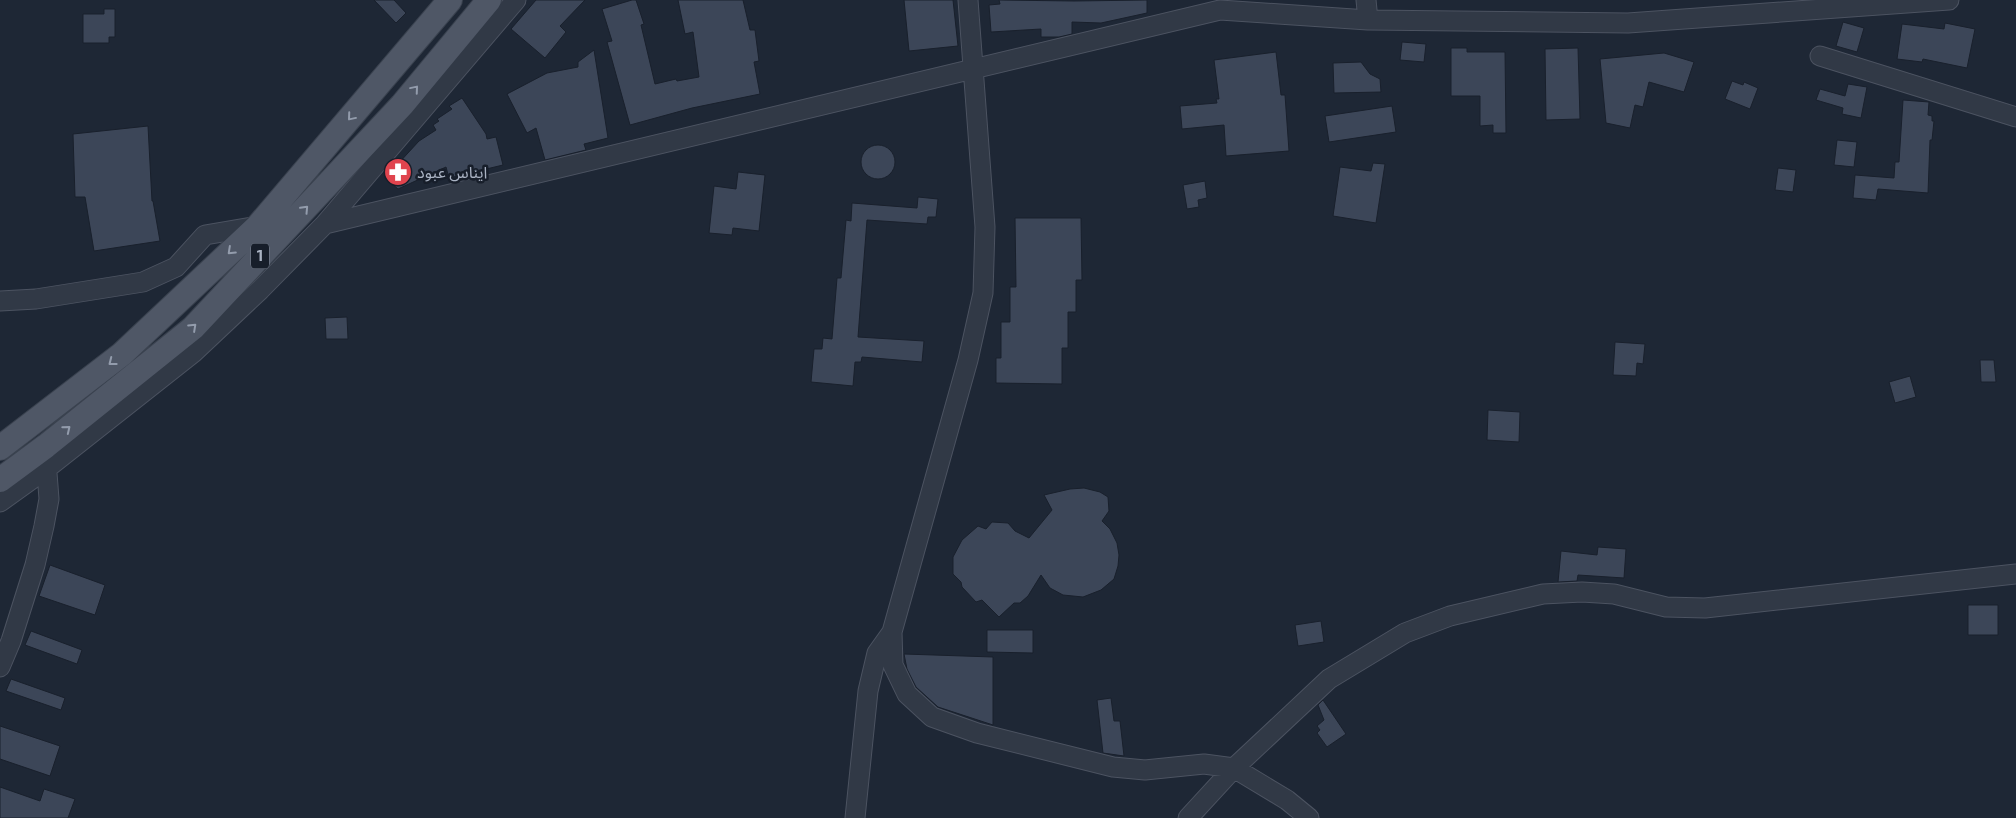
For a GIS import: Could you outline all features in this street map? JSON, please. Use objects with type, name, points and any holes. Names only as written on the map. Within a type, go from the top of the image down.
[{"type":"main road","name":"1","points":[[0,448],[122,354],[258,226],[450,0]]},
{"type":"main road","name":"1","points":[[0,480],[46,458],[193,328],[402,105],[489,0]]},
{"type":"street","points":[[0,502],[46,458],[193,353],[260,290],[325,224],[516,0]]},
{"type":"street","points":[[968,0],[985,227],[983,292],[968,360],[892,632],[894,665],[903,687],[907,694],[932,717],[977,733],[1113,767],[1145,770],[1204,764],[1234,768],[1287,800],[1309,818]]},
{"type":"street","points":[[1366,0],[1368,20]]},
{"type":"street","points":[[325,224],[1220,10],[1368,20],[1628,23],[1841,4],[1938,0]]},
{"type":"street","points":[[1820,56],[2016,117]]},
{"type":"street","points":[[0,301],[36,299],[143,282],[176,267],[205,235],[258,226]]},
{"type":"street","points":[[0,667],[11,641],[35,565],[48,499],[46,458]]},
{"type":"street","points":[[1188,818],[1234,768],[1329,679],[1405,633],[1450,616],[1543,594],[1582,592],[1614,594],[1666,607],[1705,608],[2016,574]]},
{"type":"street","points":[[855,818],[868,691],[877,653],[892,632]]},
{"type":"building","points":[[374,0],[394,0],[406,13],[396,23]]},
{"type":"building","points":[[536,0],[585,0],[560,26],[566,32],[545,58],[511,29]]},
{"type":"building","points":[[636,0],[644,24],[641,25],[655,84],[676,79],[677,81],[699,77],[693,32],[685,34],[678,0],[743,0],[750,30],[755,30],[759,61],[754,62],[760,94],[692,108],[630,125],[607,42],[612,41],[602,9]]},
{"type":"building","points":[[904,0],[953,0],[958,46],[909,51]]},
{"type":"building","points":[[999,0],[1147,0],[1147,13],[1101,23],[1072,22],[1072,34],[1059,37],[1041,37],[1041,29],[991,32],[989,5],[1000,4]]},
{"type":"building","points":[[104,9],[115,9],[115,37],[109,37],[109,43],[83,43],[83,14],[104,14]]},
{"type":"building","points":[[1843,22],[1864,28],[1857,52],[1836,46]]},
{"type":"building","points":[[1945,23],[1975,29],[1967,68],[1923,59],[1922,62],[1897,59],[1902,24],[1944,29]]},
{"type":"building","points":[[1402,42],[1426,44],[1424,62],[1400,60]]},
{"type":"building","points":[[1451,48],[1467,48],[1467,52],[1505,52],[1506,133],[1493,133],[1493,125],[1480,126],[1480,96],[1451,96]]},
{"type":"building","points":[[1578,48],[1580,119],[1546,120],[1545,49]]},
{"type":"building","points":[[594,50],[608,138],[584,144],[586,150],[545,160],[536,128],[527,133],[507,94],[547,73],[578,67],[578,62]]},
{"type":"building","points":[[1276,52],[1281,95],[1285,95],[1289,151],[1226,156],[1224,125],[1182,129],[1180,106],[1217,103],[1216,99],[1219,99],[1214,60]]},
{"type":"building","points":[[1664,53],[1694,62],[1684,92],[1649,82],[1643,107],[1635,105],[1630,128],[1606,123],[1600,59]]},
{"type":"building","points":[[1361,62],[1370,74],[1380,79],[1381,92],[1334,93],[1333,63]]},
{"type":"building","points":[[1732,81],[1743,85],[1744,82],[1758,88],[1750,109],[1725,99]]},
{"type":"building","points":[[1848,84],[1867,87],[1861,118],[1842,114],[1843,108],[1816,100],[1820,89],[1845,96]]},
{"type":"building","points":[[462,98],[486,134],[487,139],[496,137],[503,165],[449,178],[446,167],[398,189],[385,178],[419,141],[436,130],[433,125],[439,121],[437,119],[452,109],[449,106]]},
{"type":"building","points":[[1903,100],[1929,102],[1928,115],[1932,116],[1932,121],[1934,121],[1932,140],[1930,140],[1928,193],[1878,189],[1876,200],[1853,198],[1855,175],[1894,178],[1895,162],[1899,162]]},
{"type":"building","points":[[1392,106],[1396,132],[1329,142],[1325,116]]},
{"type":"building","points":[[148,126],[152,201],[160,241],[94,251],[85,197],[75,197],[73,134]]},
{"type":"building","points":[[1837,140],[1857,142],[1854,167],[1834,165]]},
{"type":"building","points":[[878,145],[890,150],[895,162],[890,174],[878,179],[866,174],[861,162],[866,150]]},
{"type":"building","points":[[1373,163],[1385,164],[1376,223],[1333,216],[1340,167],[1371,171]]},
{"type":"building","points":[[1778,168],[1796,170],[1793,192],[1775,190]]},
{"type":"building","points":[[738,172],[765,175],[759,231],[733,228],[732,235],[709,233],[714,186],[736,189]]},
{"type":"building","points":[[1205,181],[1207,198],[1198,200],[1199,207],[1187,209],[1183,185]]},
{"type":"building","points":[[918,197],[938,199],[936,217],[928,217],[927,224],[867,220],[858,337],[924,341],[922,362],[862,357],[861,362],[855,362],[853,386],[811,382],[814,349],[822,349],[823,338],[832,339],[837,278],[841,278],[846,220],[851,221],[852,203],[917,208]]},
{"type":"building","points":[[1015,218],[1081,218],[1082,280],[1076,280],[1076,312],[1068,312],[1068,348],[1062,348],[1062,384],[996,383],[996,358],[1001,358],[1001,322],[1010,322],[1010,287],[1016,287]]},
{"type":"building","points":[[347,317],[348,339],[326,339],[325,318]]},
{"type":"building","points":[[1615,342],[1645,344],[1643,364],[1637,363],[1636,376],[1613,375]]},
{"type":"building","points":[[1980,360],[1994,360],[1996,382],[1981,382]]},
{"type":"building","points":[[1910,376],[1916,397],[1895,403],[1889,382]]},
{"type":"building","points":[[1488,410],[1520,412],[1519,442],[1487,440]]},
{"type":"building","points":[[1084,488],[1100,492],[1108,497],[1109,511],[1102,521],[1110,529],[1117,543],[1119,555],[1114,579],[1101,590],[1083,597],[1063,595],[1050,588],[1041,575],[1028,596],[1020,603],[1014,603],[999,617],[982,600],[976,602],[962,587],[961,582],[953,574],[953,557],[962,540],[978,526],[986,529],[992,522],[1008,523],[1015,531],[1029,538],[1052,510],[1044,495]]},
{"type":"building","points":[[1598,547],[1626,549],[1624,578],[1578,575],[1577,581],[1558,582],[1561,551],[1597,555]]},
{"type":"building","points":[[50,565],[105,585],[95,615],[39,596]]},
{"type":"building","points":[[1968,605],[1998,605],[1998,635],[1968,635]]},
{"type":"building","points":[[1321,621],[1324,642],[1298,646],[1295,625]]},
{"type":"building","points":[[987,630],[1033,630],[1033,653],[987,652]]},
{"type":"building","points":[[31,631],[82,650],[77,664],[25,645]]},
{"type":"building","points":[[904,654],[993,657],[993,725],[938,707],[916,687],[907,669]]},
{"type":"building","points":[[11,679],[65,698],[61,710],[6,691]]},
{"type":"building","points":[[1111,698],[1114,721],[1120,721],[1124,756],[1103,753],[1097,700]]},
{"type":"building","points":[[1323,700],[1346,734],[1327,747],[1317,733],[1320,730],[1317,726],[1324,720],[1318,705]]},
{"type":"building","points":[[0,726],[60,746],[50,776],[0,759]]},
{"type":"building","points":[[0,787],[40,801],[44,789],[75,799],[68,818],[0,818]]},
{"type":"place","name":"ايناس عبود","points":[[398,172]]}]
